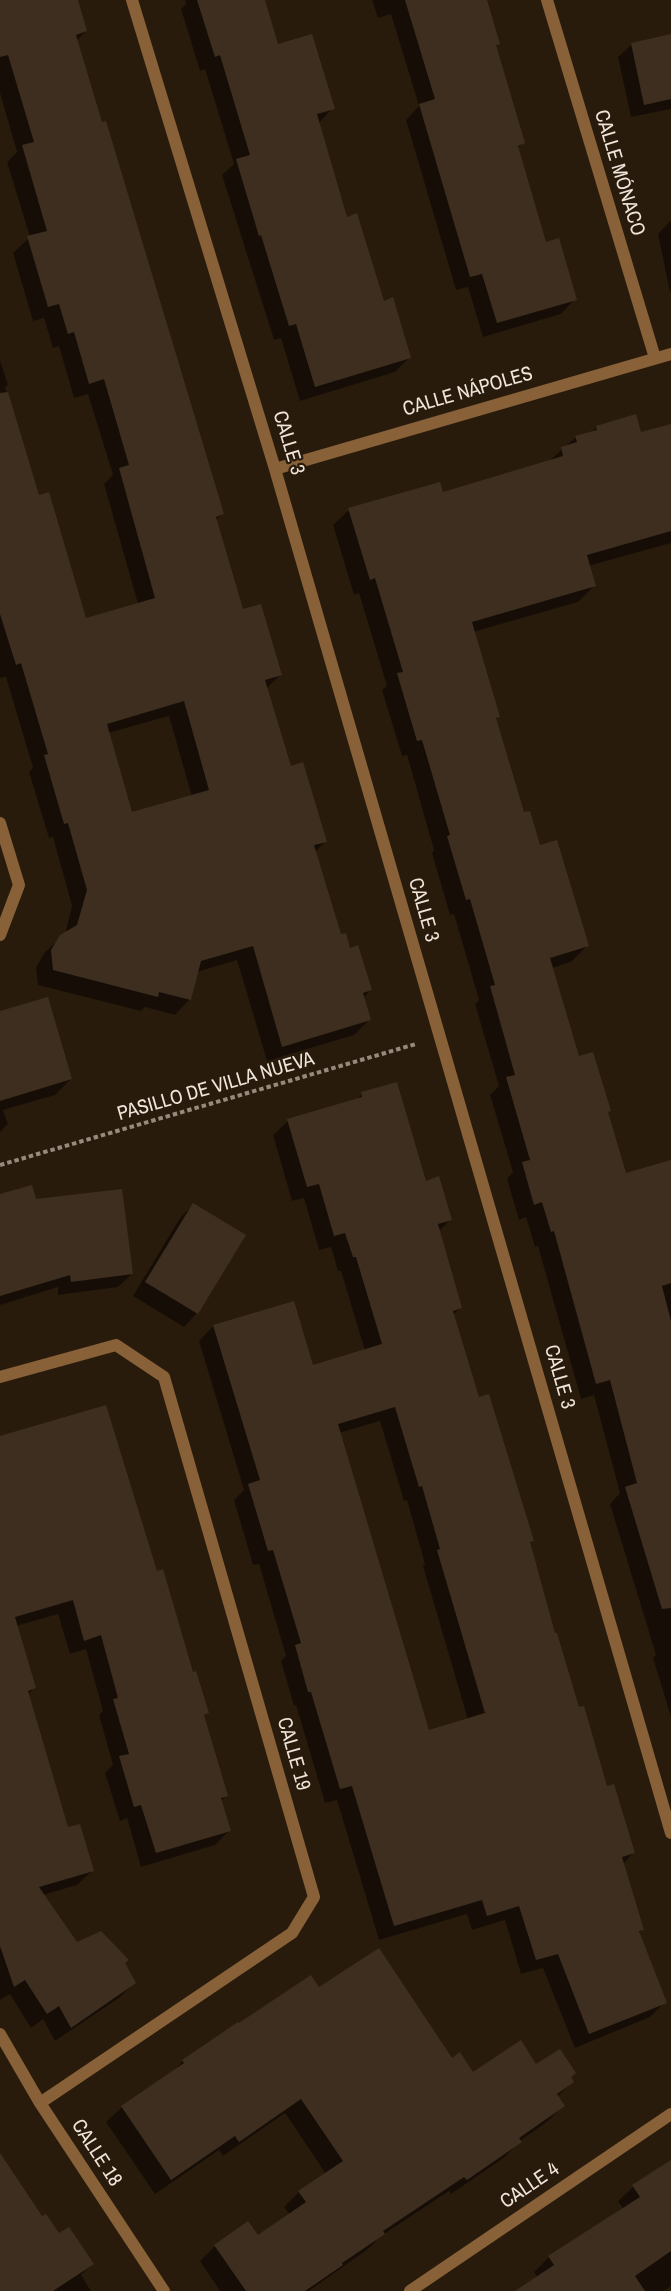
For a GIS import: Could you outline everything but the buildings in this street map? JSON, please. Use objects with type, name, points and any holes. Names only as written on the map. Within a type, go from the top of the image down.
[{"type":"street","name":"CALLE 3","points":[[132,0],[275,469],[671,1833]]},
{"type":"street","name":"CALLE MÓNACO","points":[[547,0],[655,358]]},
{"type":"street","name":"CALLE NÁPOLES","points":[[275,469],[671,354]]},
{"type":"street","points":[[0,823],[19,885],[0,935]]},
{"type":"street","name":"CALLE 19","points":[[0,1377],[116,1344],[164,1377],[314,1897],[292,1933],[40,2103]]},
{"type":"street","name":"CALLE 18","points":[[0,2034],[40,2103],[164,2291]]},
{"type":"street","name":"CALLE 4","points":[[410,2291],[671,2114]]},
{"type":"path","name":"PASILLO DE VILLA NUEVA","points":[[0,1165],[440,1037]]}]
